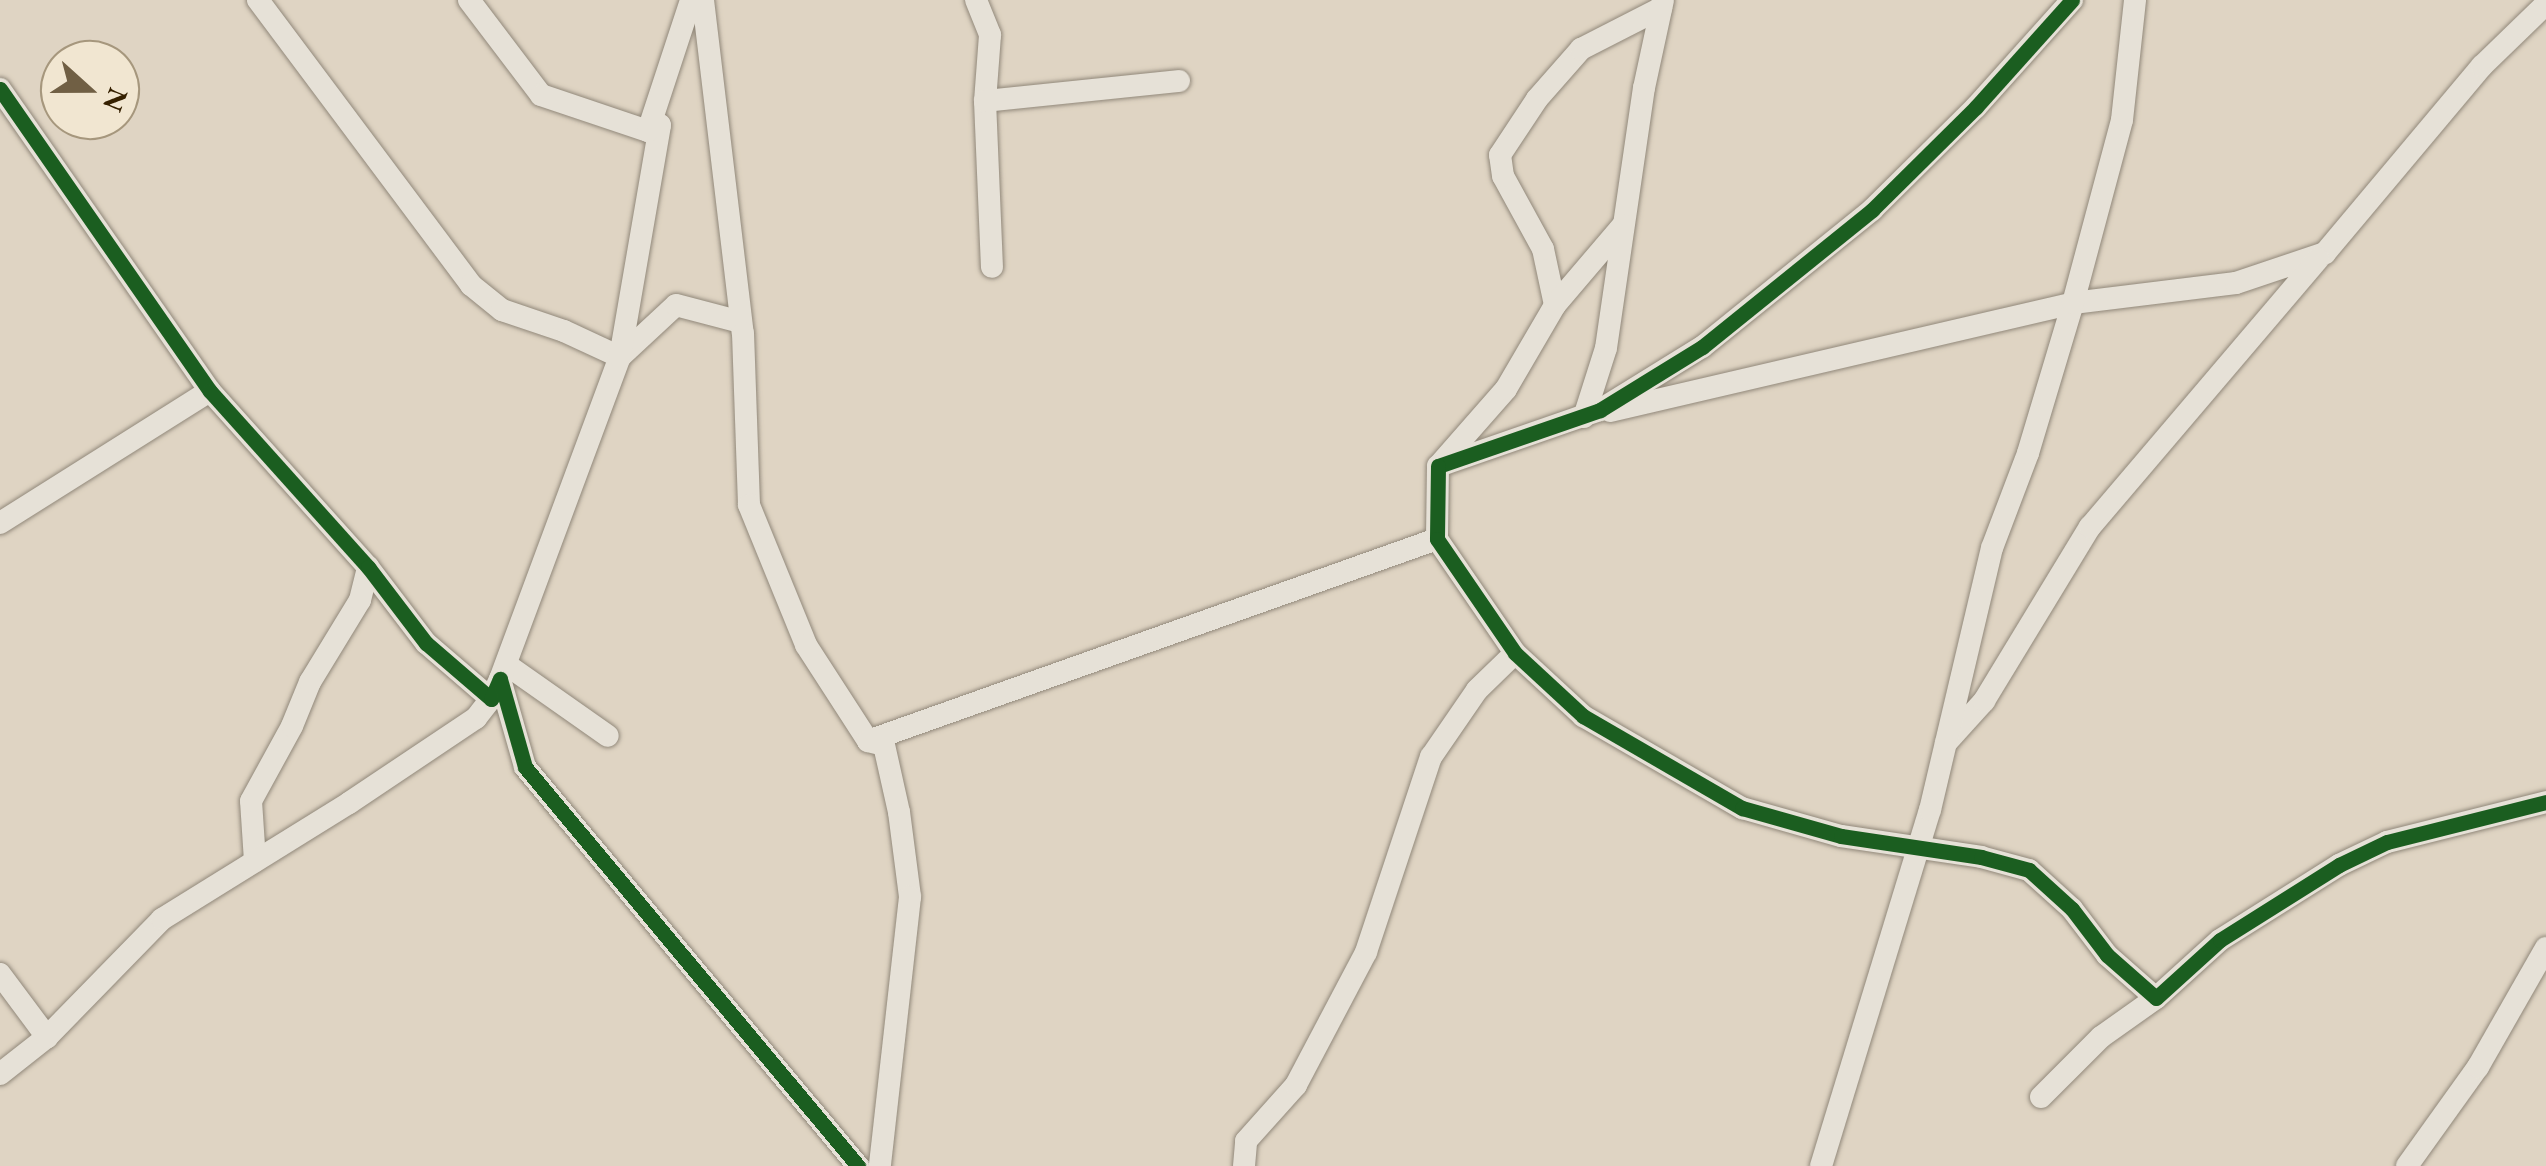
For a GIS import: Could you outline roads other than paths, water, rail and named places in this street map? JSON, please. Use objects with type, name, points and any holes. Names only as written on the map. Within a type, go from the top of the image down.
[{"type":"street","points":[[258,0],[471,285],[502,310],[564,331],[620,357]]},
{"type":"street","points":[[0,1074],[47,1037],[162,918],[476,718],[499,681],[620,357],[660,125],[648,131],[541,95],[470,0]]},
{"type":"street","points":[[648,131],[691,0]]},
{"type":"street","points":[[703,0],[741,322],[748,505],[806,645],[868,741],[884,746],[899,812],[910,897],[880,1166]]},
{"type":"street","points":[[1584,417],[1702,347],[1872,210],[1976,107],[2072,0]]},
{"type":"street","points":[[1821,1166],[1918,849],[1992,548],[2028,453],[2073,303],[2122,120],[2135,0]]},
{"type":"street","points":[[979,2],[990,35],[985,101],[992,267]]},
{"type":"street","points":[[1584,417],[1606,348],[1662,4]]},
{"type":"street","points":[[1554,305],[1543,249],[1503,176],[1500,155],[1536,98],[1581,49],[1662,4]]},
{"type":"street","points":[[1944,746],[1984,700],[2090,527],[2482,66],[2546,4]]},
{"type":"street","points":[[985,101],[1179,80]]},
{"type":"street","points":[[3,97],[210,391],[368,567],[426,643],[608,736]]},
{"type":"street","points":[[1623,225],[1554,305],[1506,389],[1438,466],[1437,539],[1515,653],[1583,716],[1742,808],[1841,836],[1981,857],[2030,870],[2072,909],[2107,955],[2156,998]]},
{"type":"street","points":[[1438,466],[1584,417],[2073,303],[2236,283],[2325,253]]},
{"type":"street","points":[[620,357],[676,305],[741,322]]},
{"type":"street","points":[[0,523],[210,391]]},
{"type":"street","points":[[868,741],[1437,539]]},
{"type":"street","points":[[254,862],[251,801],[292,726],[310,682],[360,600],[368,567]]},
{"type":"street","points":[[1244,1166],[1246,1141],[1296,1085],[1324,1039],[1334,1006],[1366,952],[1432,757],[1476,690],[1515,653]]},
{"type":"street","points":[[499,681],[525,767],[858,1166]]},
{"type":"street","points":[[2041,1097],[2101,1037],[2156,998],[2220,940],[2339,865],[2387,842],[2546,802]]},
{"type":"street","points":[[2407,1166],[2478,1068],[2546,948]]},
{"type":"street","points":[[0,974],[47,1037]]}]
